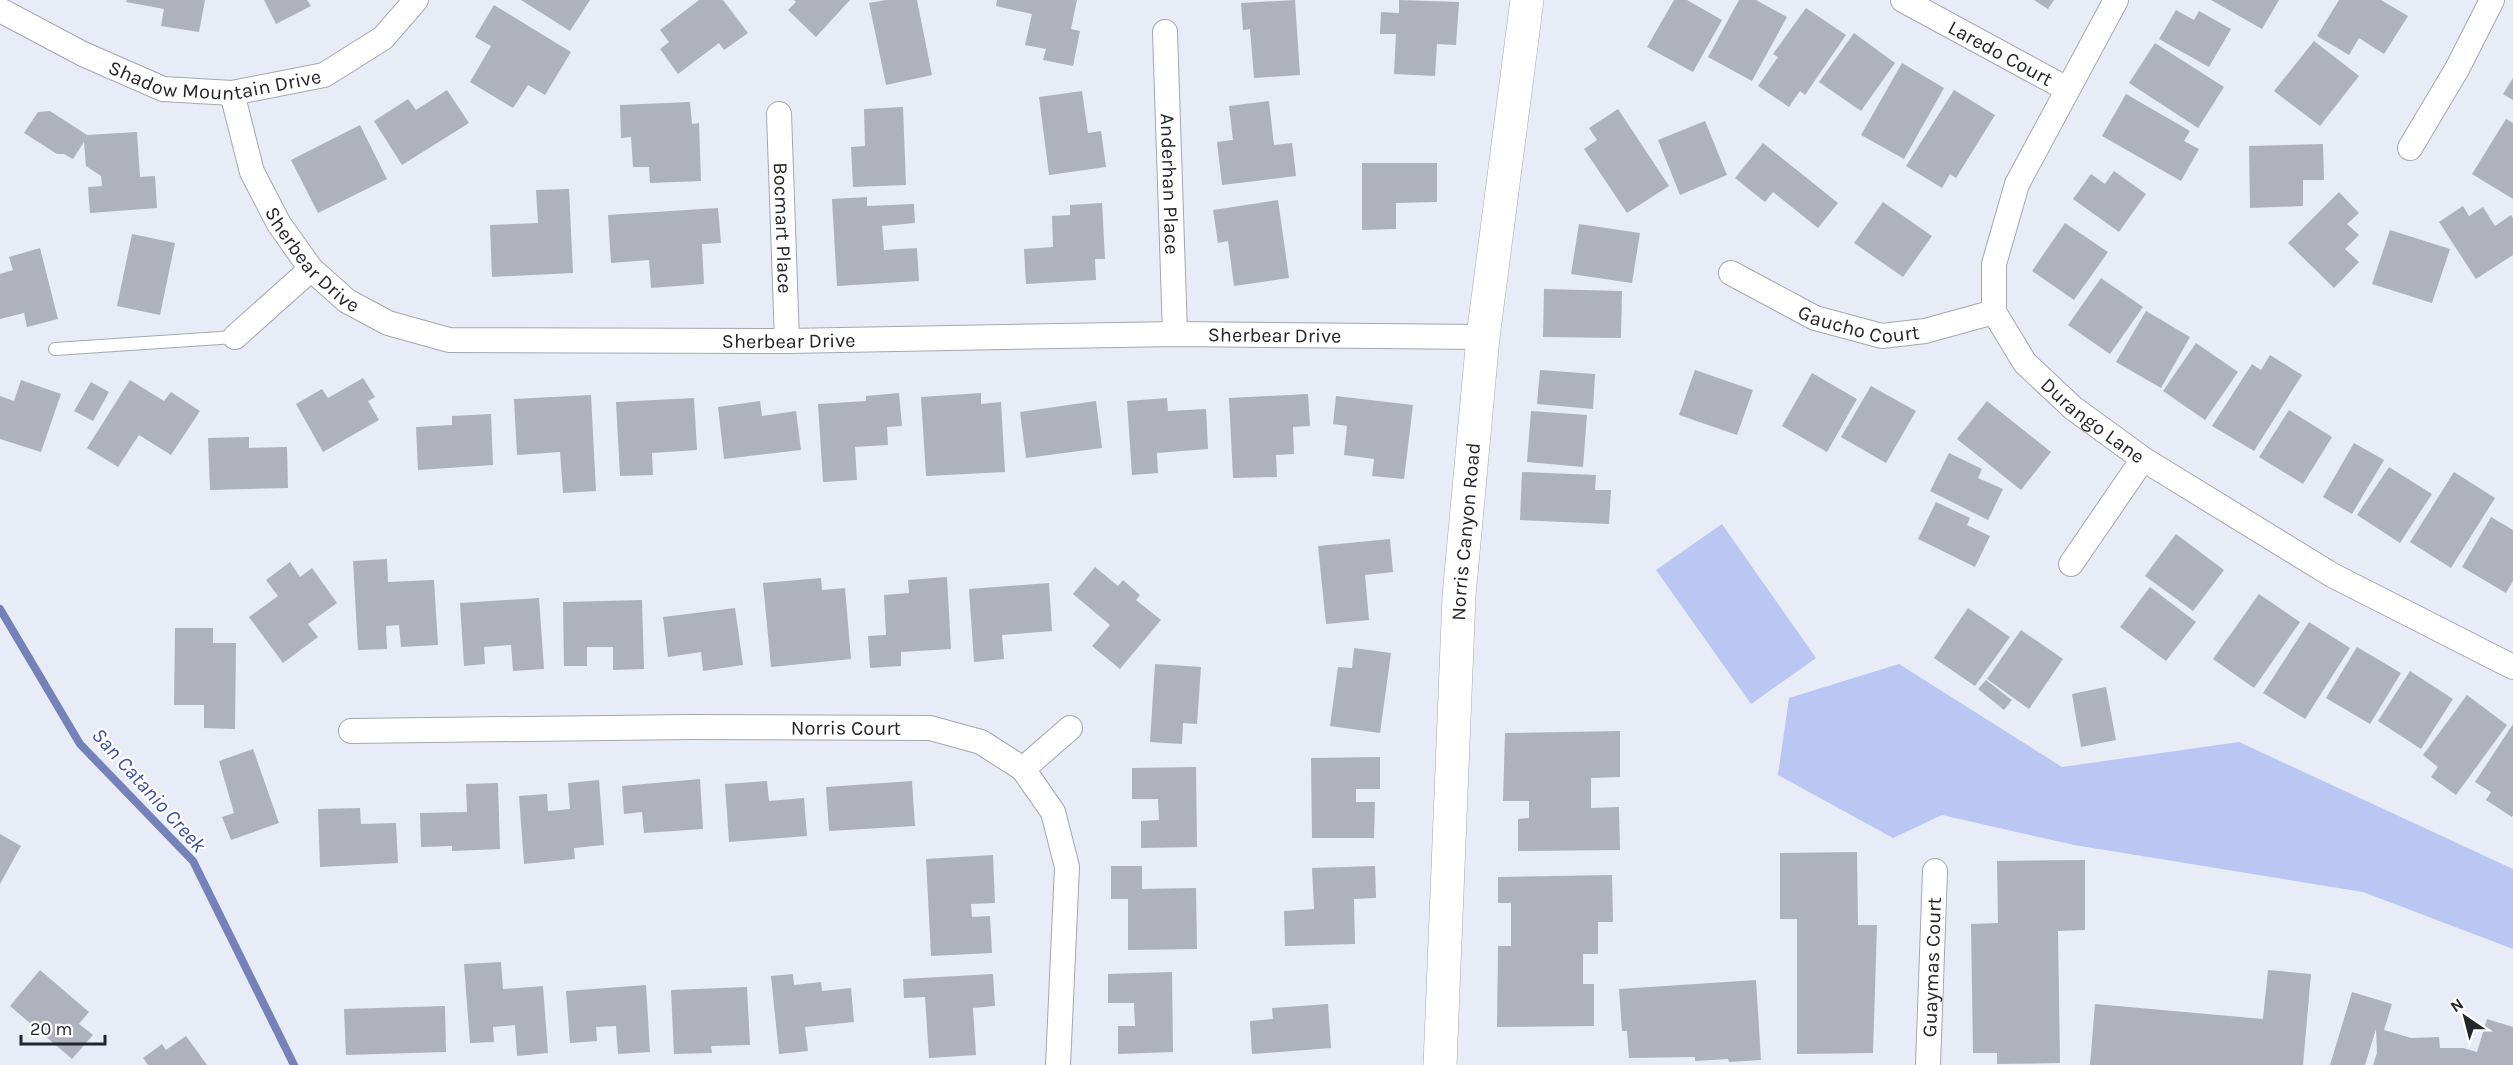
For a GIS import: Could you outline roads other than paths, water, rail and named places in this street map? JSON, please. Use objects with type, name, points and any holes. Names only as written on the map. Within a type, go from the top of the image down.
[{"type":"street","name":"Shadow Mountain Drive","points":[[0,10],[83,54],[163,89],[232,93],[324,75],[383,38],[416,0]]},
{"type":"street","name":"Norris Canyon Road","points":[[1440,1065],[1459,596],[1483,337],[1527,0]]},
{"type":"street","name":"Laredo Court","points":[[1903,0],[2067,89]]},
{"type":"street","points":[[1994,312],[1994,264],[2017,184],[2116,0]]},
{"type":"street","points":[[2410,148],[2457,69],[2492,0]]},
{"type":"street","name":"Anderhan Place","points":[[1165,32],[1175,334]]},
{"type":"street","name":"Sherbear Drive","points":[[232,93],[252,172],[279,224],[311,270],[347,301],[388,323],[448,340],[787,341],[1175,334],[1483,337]]},
{"type":"street","name":"Bocmart Place","points":[[779,114],[787,341]]},
{"type":"street","points":[[235,337],[311,270]]},
{"type":"street","name":"Gaucho Court","points":[[1731,273],[1815,318],[1882,336],[1925,331],[1994,312]]},
{"type":"street","name":"Durango Lane","points":[[1994,312],[2025,363],[2073,408],[2143,459],[2332,575],[2513,667]]},
{"type":"street","points":[[2071,564],[2143,459]]},
{"type":"street","name":"Norris Court","points":[[351,731],[688,727],[930,728],[981,742],[1023,769],[1053,812],[1067,867],[1058,1065]]},
{"type":"street","points":[[1023,769],[1070,728]]},
{"type":"street","name":"Guaymas Court","points":[[1928,1065],[1935,871]]},
{"type":"lane","points":[[55,349],[189,342],[235,337]]},
{"type":"waterway","name":"San Catanio Creek","points":[[0,609],[80,744],[193,861],[294,1065]]}]
